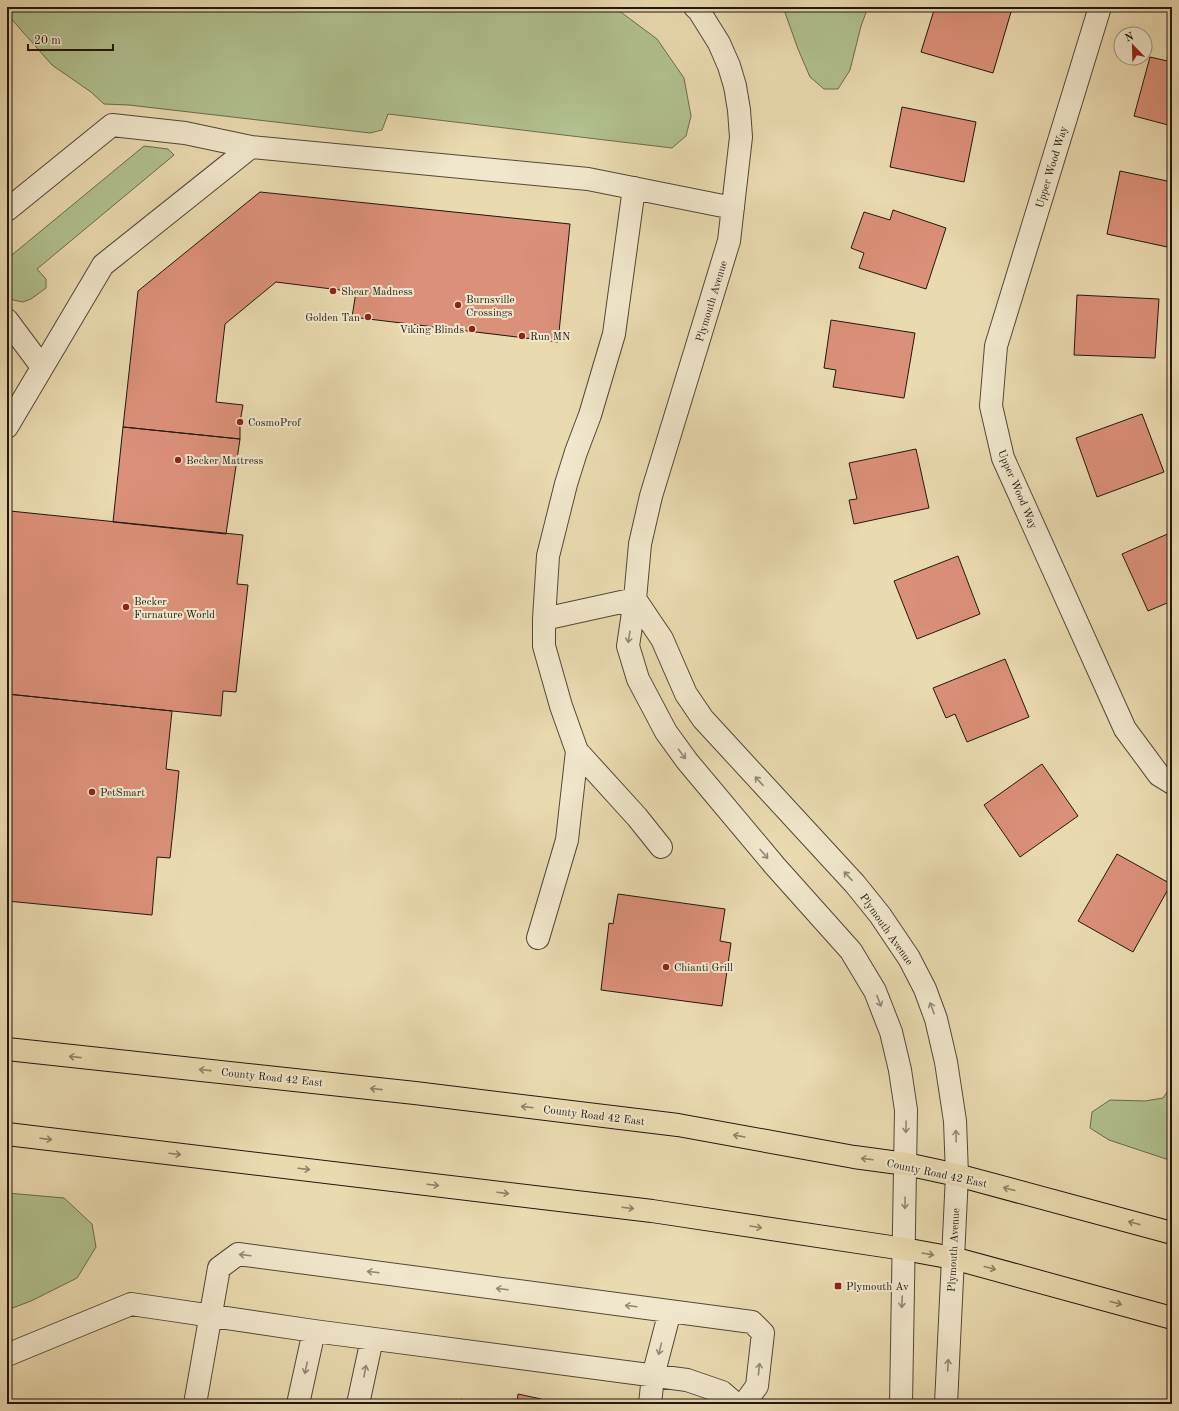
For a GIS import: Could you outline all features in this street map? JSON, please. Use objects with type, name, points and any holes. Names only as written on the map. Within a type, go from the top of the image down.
[{"type":"highway","name":"County Road 42 East","points":[[7,1049],[414,1093],[678,1125],[854,1157],[906,1164],[957,1175],[1172,1233]]},
{"type":"highway","points":[[7,1134],[652,1210],[904,1249],[953,1258],[1172,1318]]},
{"type":"street","name":"Plymouth Avenue","points":[[695,7],[719,42],[729,66],[738,102],[741,137],[729,241],[651,496],[640,544],[635,599],[628,646],[638,678],[666,732],[687,761],[775,866],[851,951],[875,990],[891,1032],[900,1070],[906,1110],[901,1404]]},
{"type":"street","name":"Upper Wood Way","points":[[1100,7],[996,346],[991,406],[1003,458],[1125,729],[1158,775],[1172,783]]},
{"type":"street","points":[[7,210],[112,125],[185,133],[252,147],[588,179],[733,208]]},
{"type":"street","points":[[7,427],[103,265],[252,147]]},
{"type":"street","points":[[634,188],[614,334],[590,415],[566,484],[548,556],[544,646],[561,706],[578,751],[661,847]]},
{"type":"street","points":[[7,320],[42,367]]},
{"type":"street","name":"Plymouth Avenue","points":[[635,599],[662,639],[686,694],[703,719],[855,884],[880,915],[909,958],[925,989],[936,1019],[946,1062],[955,1121],[957,1175],[946,1404]]},
{"type":"street","points":[[544,619],[635,599]]},
{"type":"street","points":[[538,938],[567,840],[578,751]]},
{"type":"street","points":[[195,1404],[212,1315],[219,1268],[238,1254],[752,1322],[763,1333],[757,1386],[744,1404]]},
{"type":"street","points":[[7,1355],[131,1304],[372,1339],[687,1380],[722,1392],[736,1404]]},
{"type":"street","points":[[650,1404],[654,1376],[670,1311]]},
{"type":"street","points":[[298,1404],[314,1331]]},
{"type":"street","points":[[358,1404],[372,1339]]},
{"type":"green space","points":[[7,7],[614,7],[657,39],[684,78],[691,116],[686,136],[672,148],[388,114],[382,130],[370,133],[129,105],[104,104],[91,92],[52,65],[7,14]]},
{"type":"green space","points":[[783,7],[868,7],[861,26],[850,70],[838,89],[824,89],[810,77]]},
{"type":"green space","points":[[144,146],[168,149],[174,155],[37,269],[46,279],[46,288],[31,299],[23,302],[13,300],[7,292],[7,259]]},
{"type":"green space","points":[[1172,1085],[1172,1161],[1109,1140],[1090,1128],[1092,1112],[1110,1100],[1145,1101],[1163,1098]]},
{"type":"green space","points":[[7,1193],[64,1198],[92,1224],[96,1247],[77,1278],[31,1301],[7,1310]]},
{"type":"building","points":[[935,7],[994,7],[1011,12],[993,73],[921,52]]},
{"type":"building","points":[[1153,58],[1172,62],[1172,126],[1134,116],[1148,66],[1153,66]]},
{"type":"building","points":[[902,107],[976,122],[964,182],[890,167]]},
{"type":"building","points":[[1120,171],[1172,182],[1172,248],[1107,234]]},
{"type":"building","name":"Burnsville Crossings","points":[[260,192],[570,224],[558,342],[352,317],[356,292],[276,282],[225,324],[216,402],[243,405],[240,422],[240,439],[123,427],[138,291]]},
{"type":"building","points":[[893,210],[946,228],[926,289],[859,268],[864,253],[851,248],[864,212],[890,220]]},
{"type":"building","points":[[1077,295],[1159,299],[1155,358],[1074,355]]},
{"type":"building","points":[[831,320],[915,333],[904,398],[833,387],[836,370],[824,368]]},
{"type":"building","points":[[1142,414],[1164,472],[1097,497],[1076,438]]},
{"type":"building","name":"Becker Mattress","points":[[123,427],[240,439],[226,534],[113,522]]},
{"type":"building","points":[[916,449],[929,508],[854,524],[849,500],[857,499],[849,463]]},
{"type":"building","name":"Becker Furnature World","points":[[10,511],[243,535],[237,584],[248,585],[236,692],[223,691],[221,716],[7,694],[7,539]]},
{"type":"building","points":[[1172,532],[1172,601],[1148,611],[1122,554]]},
{"type":"building","points":[[958,556],[980,614],[917,639],[894,581]]},
{"type":"building","points":[[1005,659],[1029,717],[967,742],[955,714],[946,718],[933,688]]},
{"type":"building","name":"PetSmart","points":[[7,694],[172,711],[166,769],[179,771],[175,812],[170,858],[157,857],[152,915],[7,901]]},
{"type":"building","points":[[1042,764],[1078,816],[1020,857],[984,805]]},
{"type":"building","points":[[1117,854],[1171,884],[1133,952],[1078,921]]},
{"type":"building","name":"Chianti Grill","points":[[618,894],[725,909],[720,941],[731,943],[722,1006],[601,990],[609,923],[613,924]]},
{"type":"building","points":[[518,1394],[564,1404],[517,1404]]},
{"type":"building","points":[[461,1399],[481,1404],[460,1404]]},
{"type":"place","name":"Shear Madness","points":[[333,291]]},
{"type":"place","name":"Burnsville Crossings","points":[[458,305]]},
{"type":"place","name":"Golden Tan","points":[[368,317]]},
{"type":"place","name":"Viking Blinds","points":[[472,329]]},
{"type":"place","name":"Run MN","points":[[522,336]]},
{"type":"place","name":"CosmoProf","points":[[240,422]]},
{"type":"place","name":"Becker Mattress","points":[[178,460]]},
{"type":"place","name":"Becker Furnature World","points":[[126,607]]},
{"type":"place","name":"PetSmart","points":[[92,792]]},
{"type":"place","name":"Chianti Grill","points":[[666,967]]},
{"type":"place","name":"Plymouth Av","points":[[838,1286]]}]
